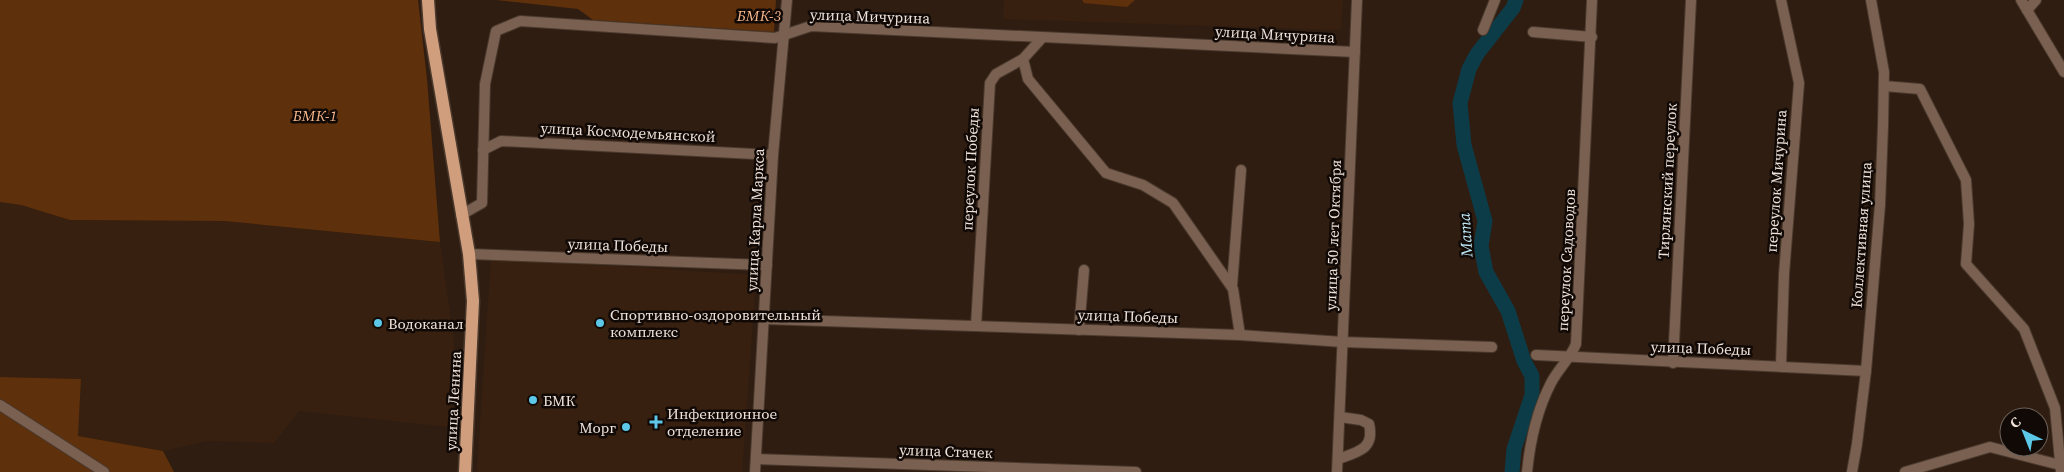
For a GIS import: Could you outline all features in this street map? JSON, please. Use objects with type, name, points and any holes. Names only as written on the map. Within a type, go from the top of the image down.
[{"type":"main road","name":"улица Ленина","points":[[428,0],[430,29],[469,254],[474,301],[466,472]]},
{"type":"street","name":"улица Карла Маркса","points":[[755,472],[773,155],[787,0]]},
{"type":"street","name":"улица 50 лет Октября","points":[[1338,472],[1357,0]]},
{"type":"street","points":[[1483,30],[1495,0]]},
{"type":"street","name":"переулок Садоводов","points":[[1527,472],[1531,437],[1551,382],[1571,357],[1576,344],[1592,37],[1592,0]]},
{"type":"street","name":"Тирлянский переулок","points":[[1673,363],[1690,0]]},
{"type":"street","name":"переулок Мичурина","points":[[1781,0],[1799,83],[1784,274],[1781,365]]},
{"type":"street","name":"Коллективная улица","points":[[1852,472],[1858,444],[1866,371],[1880,205],[1884,72],[1871,0]]},
{"type":"street","points":[[2021,0],[2064,72]]},
{"type":"street","points":[[2027,10],[2036,0]]},
{"type":"street","name":"улица Мичурина","points":[[461,215],[482,203],[485,84],[496,31],[520,21],[775,38],[811,26],[1355,52]]},
{"type":"street","points":[[1533,32],[1592,37]]},
{"type":"street","name":"переулок Победы","points":[[976,326],[990,83],[996,74],[1023,59],[1042,38]]},
{"type":"street","points":[[1023,59],[1028,79],[1106,173],[1143,185],[1173,203],[1233,289]]},
{"type":"street","points":[[1884,86],[1920,89],[1966,180],[1969,224],[1966,264],[2024,329],[2055,408],[2060,468],[1990,447],[1905,472]]},
{"type":"street","name":"улица Космодемьянской","points":[[483,150],[501,141],[773,155]]},
{"type":"street","points":[[1240,335],[1232,277],[1241,170]]},
{"type":"street","name":"улица Победы","points":[[469,254],[767,265]]},
{"type":"street","points":[[1079,330],[1084,270]]},
{"type":"street","name":"улица Победы","points":[[764,319],[1240,335],[1343,342],[1492,347]]},
{"type":"street","name":"улица Победы","points":[[1536,355],[1673,363],[1781,365],[1866,371]]},
{"type":"street","points":[[0,405],[104,472]]},
{"type":"street","points":[[1338,459],[1357,452],[1368,445],[1372,435],[1369,424],[1361,420],[1340,417]]},
{"type":"street","name":"улица Стачек","points":[[756,459],[1136,472]]},
{"type":"shaded area","points":[[1004,0],[1343,0],[1341,30],[1003,19]]},
{"type":"shaded area","points":[[0,202],[21,205],[70,220],[224,221],[440,242],[454,341],[449,427],[299,411],[274,443],[207,441],[163,451],[78,436],[81,379],[0,377]]},
{"type":"shaded area","points":[[491,258],[756,275],[742,472],[477,472]]},
{"type":"green space","name":"БМК-1","points":[[0,0],[418,0],[427,79],[440,242],[224,221],[70,220],[21,205],[0,202]]},
{"type":"green space","name":"БМК-3","points":[[496,0],[776,0],[774,32],[593,20],[578,9]]},
{"type":"green space","points":[[1082,0],[1135,0],[1127,7],[1084,3]]},
{"type":"green space","points":[[0,377],[81,379],[78,436],[163,451],[174,472],[0,472]]},
{"type":"waterway","name":"Мата","points":[[1512,472],[1514,449],[1532,395],[1532,376],[1524,361],[1508,311],[1486,272],[1481,246],[1485,221],[1464,145],[1460,103],[1469,69],[1477,54],[1513,8],[1516,0]]},
{"type":"place","name":"Водоканал","points":[[378,323]]},
{"type":"place","name":"Спортивно-оздоровительный комплекс","points":[[600,323]]},
{"type":"place","name":"БМК","points":[[533,400]]},
{"type":"place","name":"Инфекционное отделение","points":[[656,422]]},
{"type":"place","name":"Морг","points":[[626,427]]}]
